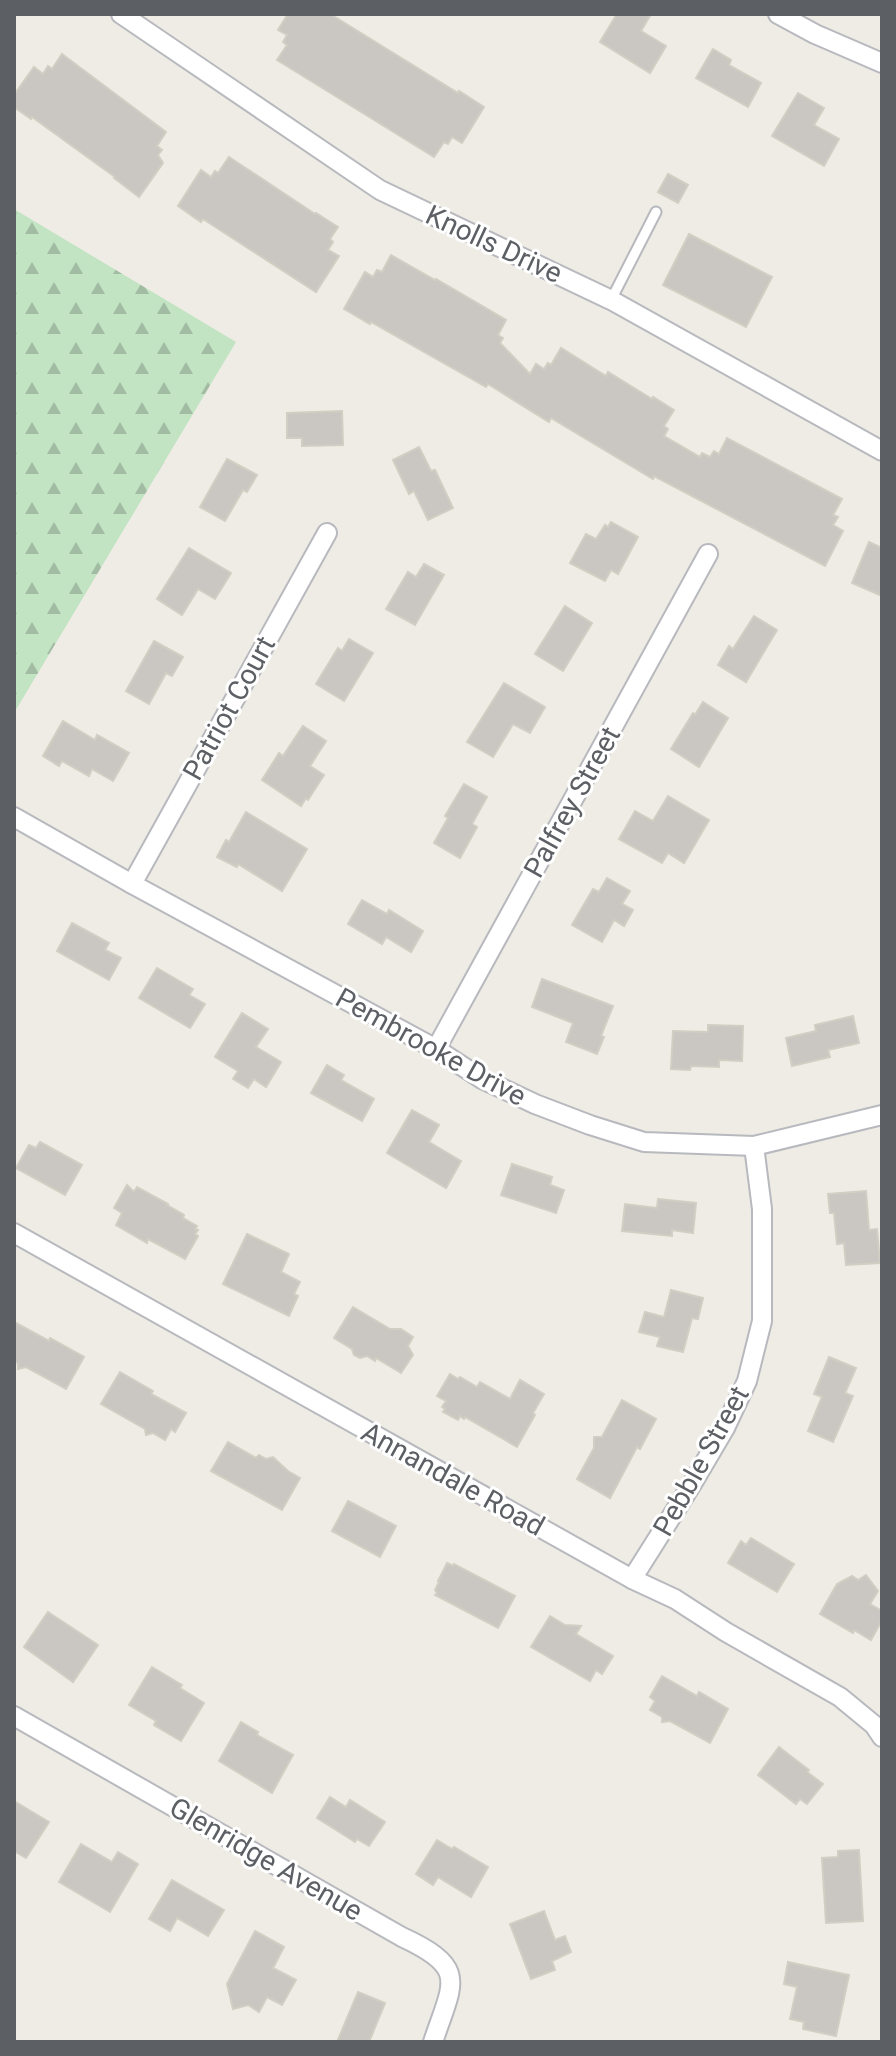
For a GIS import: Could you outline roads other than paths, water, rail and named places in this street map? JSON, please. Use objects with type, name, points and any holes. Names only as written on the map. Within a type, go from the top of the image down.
[{"type":"street","name":"Knolls Drive","points":[[121,14],[380,190],[611,300],[882,451]]},
{"type":"street","points":[[778,14],[882,63]]},
{"type":"street","name":"Patriot Court","points":[[132,884],[327,533]]},
{"type":"street","name":"Palfrey Street","points":[[436,1049],[708,554]]},
{"type":"street","name":"Pembrooke Drive","points":[[14,817],[436,1049],[482,1079],[590,1125],[644,1142],[754,1146],[882,1115]]},
{"type":"street","name":"Pebble Street","points":[[632,1579],[718,1440],[747,1381],[762,1321],[762,1209],[754,1146]]},
{"type":"street","name":"Annandale Road","points":[[14,1233],[632,1579],[675,1599],[840,1697],[874,1725],[882,1737]]},
{"type":"street","name":"Glenridge Avenue","points":[[14,1716],[441,1959],[449,1970],[451,1981],[433,2042]]},
{"type":"lane","points":[[611,300],[656,212]]}]
